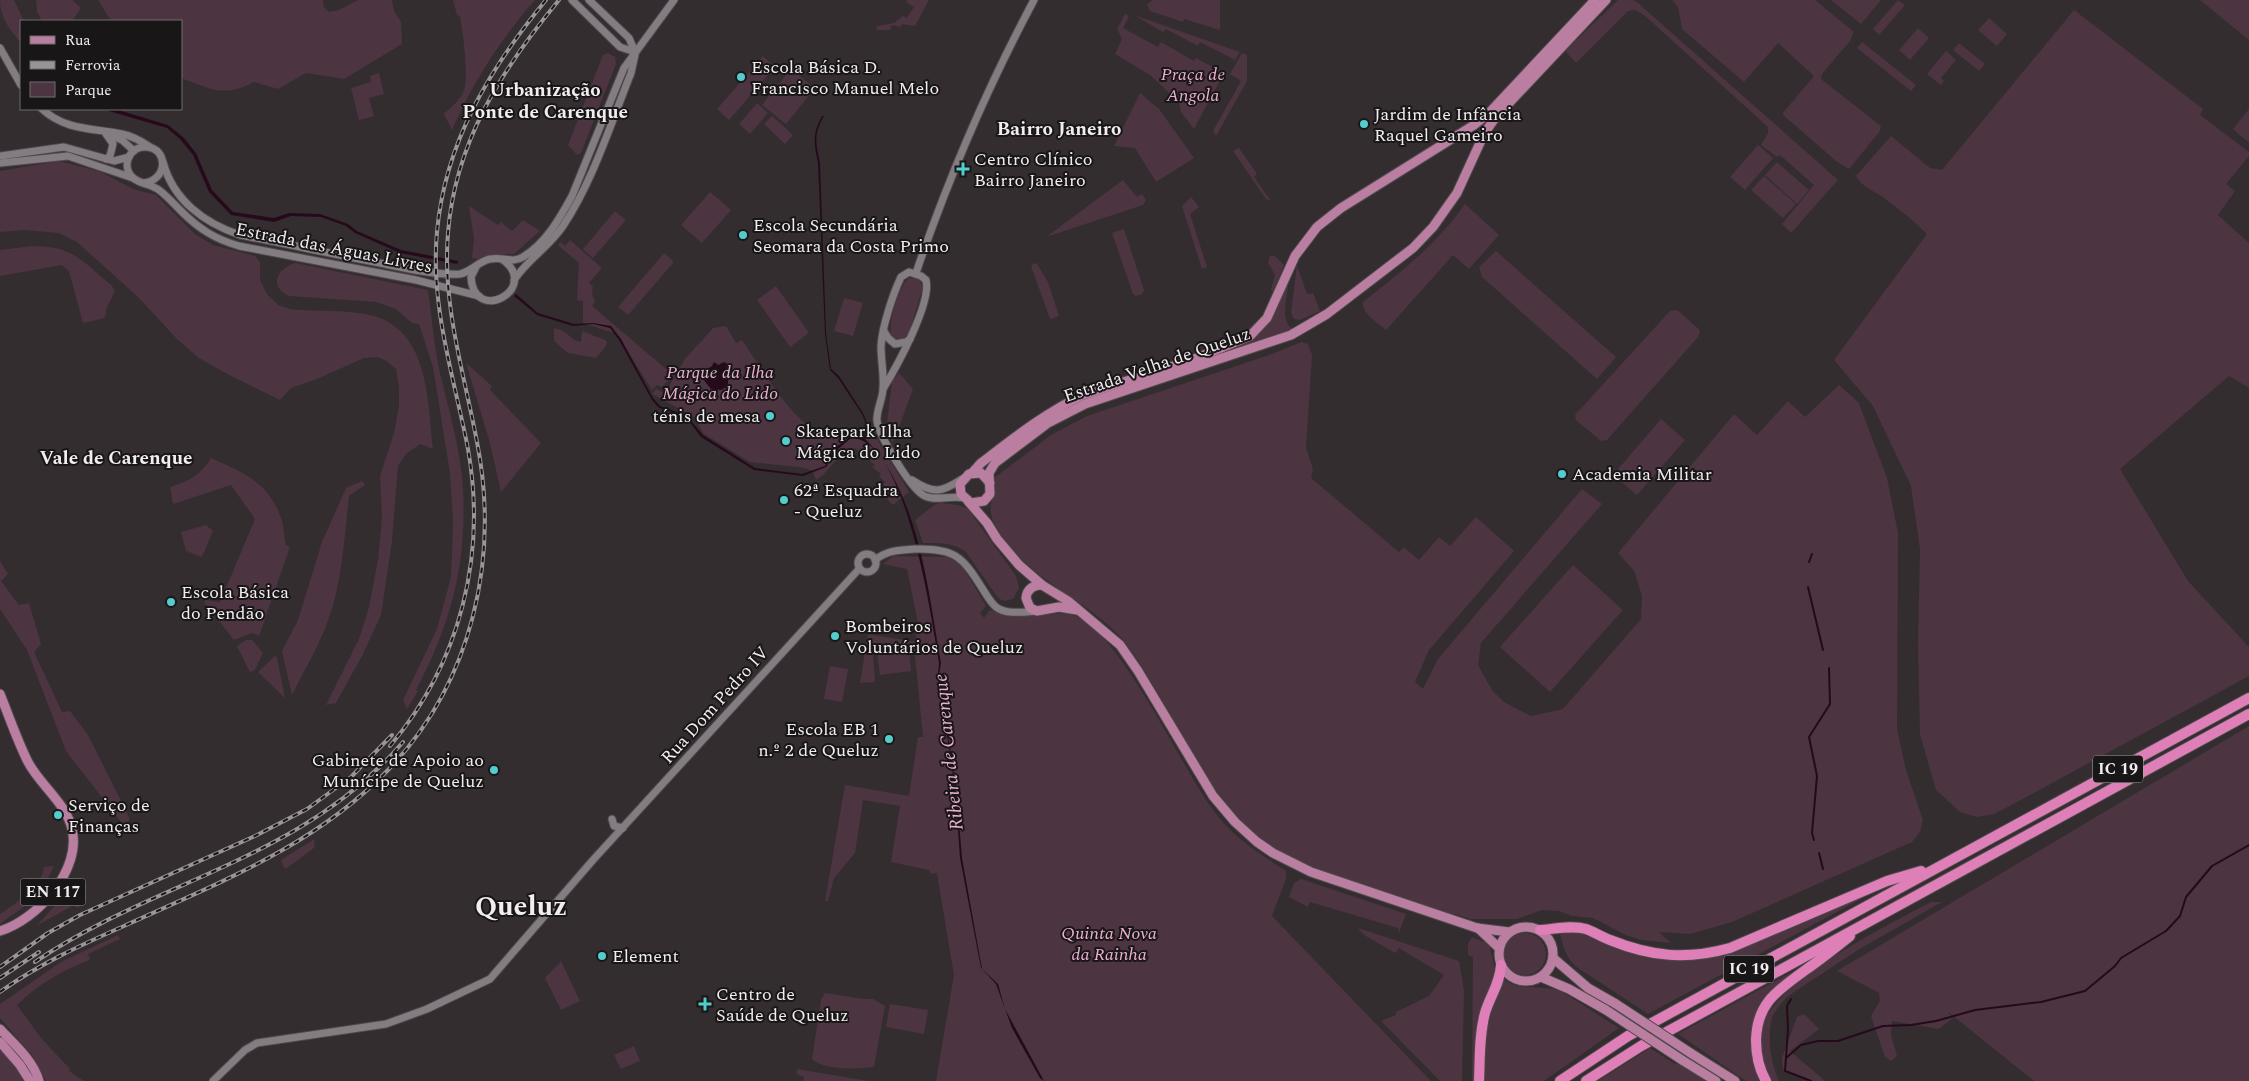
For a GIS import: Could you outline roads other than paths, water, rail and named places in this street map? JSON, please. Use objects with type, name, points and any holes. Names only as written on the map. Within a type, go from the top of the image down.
[{"type":"highway","name":"IC 19","points":[[1560,1081],[1628,1036],[2249,698]]},
{"type":"highway","name":"IC 19","points":[[1586,1081],[1641,1046],[2249,714]]},
{"type":"highway","points":[[1540,930],[1584,928],[1646,952],[1686,956],[1707,954],[1730,948],[1887,881],[1942,864]]},
{"type":"highway","points":[[1766,1081],[1759,1066],[1756,1046],[1758,1024],[1767,1004],[1783,986],[1878,915]]},
{"type":"highway","points":[[1479,1081],[1481,1030],[1500,978],[1501,965]]},
{"type":"main road","name":"Estrada Velha de Queluz","points":[[972,473],[981,463],[1043,416],[1083,395],[1192,360],[1250,336],[1267,318],[1295,256],[1317,227],[1328,218],[1474,125],[1489,113],[1595,0]]},
{"type":"main road","name":"Estrada Velha de Queluz","points":[[990,484],[990,473],[995,463],[1048,423],[1085,404],[1282,338],[1303,328],[1327,314],[1413,248],[1433,227],[1457,193],[1484,134],[1495,118],[1606,0]]},
{"type":"main road","points":[[987,523],[985,508],[990,494],[990,484],[985,476],[972,473],[963,479],[960,489],[966,500],[987,523],[997,539],[1019,566],[1045,587],[1068,601],[1110,635],[1127,655],[1213,796],[1235,822],[1257,842],[1273,853],[1311,872],[1478,928],[1509,932]]},
{"type":"main road","points":[[966,500],[976,503],[987,498]]},
{"type":"main road","points":[[1019,566],[1030,608],[1043,610],[1059,607],[1079,611]]},
{"type":"main road","points":[[1027,594],[1035,585],[1045,587],[1052,598],[1043,610]]},
{"type":"main road","name":"EN 117","points":[[0,694],[28,761],[69,819],[74,838],[73,849],[64,873],[51,895],[26,917],[0,931]]},
{"type":"main road","points":[[1521,926],[1534,927],[1540,930],[1550,942],[1553,958],[1551,965],[1541,977],[1533,980],[1518,980],[1505,971],[1501,965],[1499,948],[1502,939],[1509,932],[1521,926]]},
{"type":"main road","points":[[1478,928],[1499,948]]},
{"type":"main road","points":[[1553,958],[1588,988],[1735,1081]]},
{"type":"main road","points":[[1541,977],[1569,989],[1606,1010],[1716,1081]]},
{"type":"main road","points":[[0,1028],[26,1058],[37,1073],[39,1081]]},
{"type":"main road","points":[[0,1042],[20,1065],[30,1081]]},
{"type":"street","points":[[572,0],[620,47],[635,52]]},
{"type":"street","points":[[589,0],[629,38],[635,52],[631,73],[579,199],[557,234],[523,267],[514,280],[512,289],[503,298],[497,301],[487,300],[479,296],[473,288],[471,277],[477,264],[486,260],[501,258],[511,261],[517,259],[543,239],[563,212],[585,164],[624,68],[635,52],[674,0]]},
{"type":"street","points":[[916,274],[935,217],[967,137],[1034,0]]},
{"type":"street","points":[[0,48],[20,83]]},
{"type":"street","points":[[44,110],[65,124],[104,133],[122,140],[134,151]]},
{"type":"street","points":[[0,163],[68,156],[143,182],[148,182],[158,177],[163,167],[163,162],[158,152],[136,138],[122,134],[104,133]]},
{"type":"street","points":[[104,133],[113,144],[110,156],[106,159]]},
{"type":"street","points":[[133,178],[127,168],[129,157],[134,151],[143,147],[153,148]]},
{"type":"street","points":[[0,156],[64,148],[114,161],[129,157]]},
{"type":"street","name":"Estrada das Águas Livres","points":[[163,162],[170,184],[192,209],[208,221],[231,232],[418,270],[460,274],[477,264]]},
{"type":"street","points":[[585,164],[588,177]]},
{"type":"street","name":"Estrada das Águas Livres","points":[[143,182],[158,189],[198,227],[212,237],[249,248],[416,280],[479,296]]},
{"type":"street","points":[[501,258],[508,264],[514,280]]},
{"type":"street","points":[[883,389],[911,338],[927,287],[926,280],[909,272],[901,277],[881,344],[883,389],[878,414],[878,426],[915,488],[925,496],[966,500]]},
{"type":"street","points":[[884,330],[888,338],[895,344],[906,342],[911,338]]},
{"type":"street","points":[[907,477],[920,486],[935,491],[941,491],[963,479]]},
{"type":"street","points":[[876,560],[868,554],[861,555],[857,562],[859,569],[870,572],[876,566],[876,560],[882,554],[902,550],[930,549],[949,552],[962,559],[996,607],[1008,612],[1043,610]]},
{"type":"street","name":"Rua Dom Pedro IV","points":[[213,1081],[245,1050],[256,1044],[389,1023],[427,1009],[490,980],[593,860],[859,569]]},
{"type":"street","points":[[1014,611],[1027,594]]},
{"type":"street","points":[[612,819],[614,826],[623,828]]},
{"type":"waterway","points":[[1809,562],[1812,554]]},
{"type":"waterway","points":[[1808,587],[1823,650]]},
{"type":"waterway","points":[[1814,840],[1812,833],[1817,776],[1809,737],[1830,704],[1829,668]]},
{"type":"waterway","points":[[1786,1058],[1801,1045],[1818,1041],[1838,1041],[1883,1026],[1911,1025],[1936,1021],[1975,1010],[2041,1002],[2085,991],[2115,966],[2121,958],[2166,931],[2180,916],[2186,897],[2212,866],[2249,845]]},
{"type":"waterway","points":[[1819,853],[1823,869]]},
{"type":"waterway","points":[[1791,999],[1787,1006],[1788,1030],[1785,1071],[1811,1081]]},
{"type":"railway","points":[[390,746],[414,714],[434,680],[450,644],[462,606],[470,568],[474,529],[473,489],[468,449],[445,341],[437,287],[437,232],[442,199],[460,137],[474,108],[506,52],[546,0]]},
{"type":"railway","points":[[0,992],[60,956],[92,940],[230,878],[297,841],[329,820],[360,797],[388,770],[417,736],[441,698],[459,659],[473,617],[481,574],[485,530],[483,486],[477,442],[455,339],[448,286],[448,233],[452,200],[460,168],[471,137],[485,108],[519,53],[559,0]]},
{"type":"railway","points":[[0,967],[48,933],[80,915],[255,836],[307,809],[351,777],[392,735]]},
{"type":"railway","points":[[35,962],[82,934],[130,909],[226,866],[274,842],[320,815],[363,782],[403,742]]},
{"type":"railway","points":[[0,978],[39,952]]},
{"type":"place","name":"Escola Básica D. Francisco Manuel Melo","points":[[741,77]]},
{"type":"place","name":"Jardim de Infância Raquel Gameiro","points":[[1364,124]]},
{"type":"place","name":"Centro Clínico Bairro Janeiro","points":[[963,169]]},
{"type":"place","name":"Escola Secundária Seomara da Costa Primo","points":[[743,235]]},
{"type":"place","name":"ténis de mesa","points":[[770,416]]},
{"type":"place","name":"Skatepark Ilha Mágica do Lido","points":[[786,441]]},
{"type":"place","name":"Academia Militar","points":[[1562,474]]},
{"type":"place","name":"62ª Esquadra - Queluz","points":[[784,500]]},
{"type":"place","name":"Escola Básica do Pendão","points":[[171,602]]},
{"type":"place","name":"Bombeiros Voluntários de Queluz","points":[[835,636]]},
{"type":"place","name":"Escola EB 1 n.º 2 de Queluz","points":[[889,739]]},
{"type":"place","name":"Gabinete de Apoio ao Munícipe de Queluz","points":[[494,770]]},
{"type":"place","name":"Serviço de Finanças","points":[[58,815]]},
{"type":"place","name":"Element","points":[[602,956]]},
{"type":"place","name":"Centro de Saúde de Queluz","points":[[705,1004]]},
{"type":"district","name":"Urbanização Ponte de Carenque","points":[[545,101]]},
{"type":"district","name":"Bairro Janeiro","points":[[1059,129]]},
{"type":"district","name":"Vale de Carenque","points":[[116,458]]},
{"type":"district","name":"Queluz","points":[[521,906]]},
{"type":"park label","name":"Praça de Angola","points":[[1193,84]]},
{"type":"park label","name":"Parque da Ilha Mágica do Lido","points":[[720,382]]},
{"type":"park label","name":"Quinta Nova da Rainha","points":[[1109,943]]},
{"type":"water label","name":"Ribeira de Carenque","points":[[949,752]]}]
